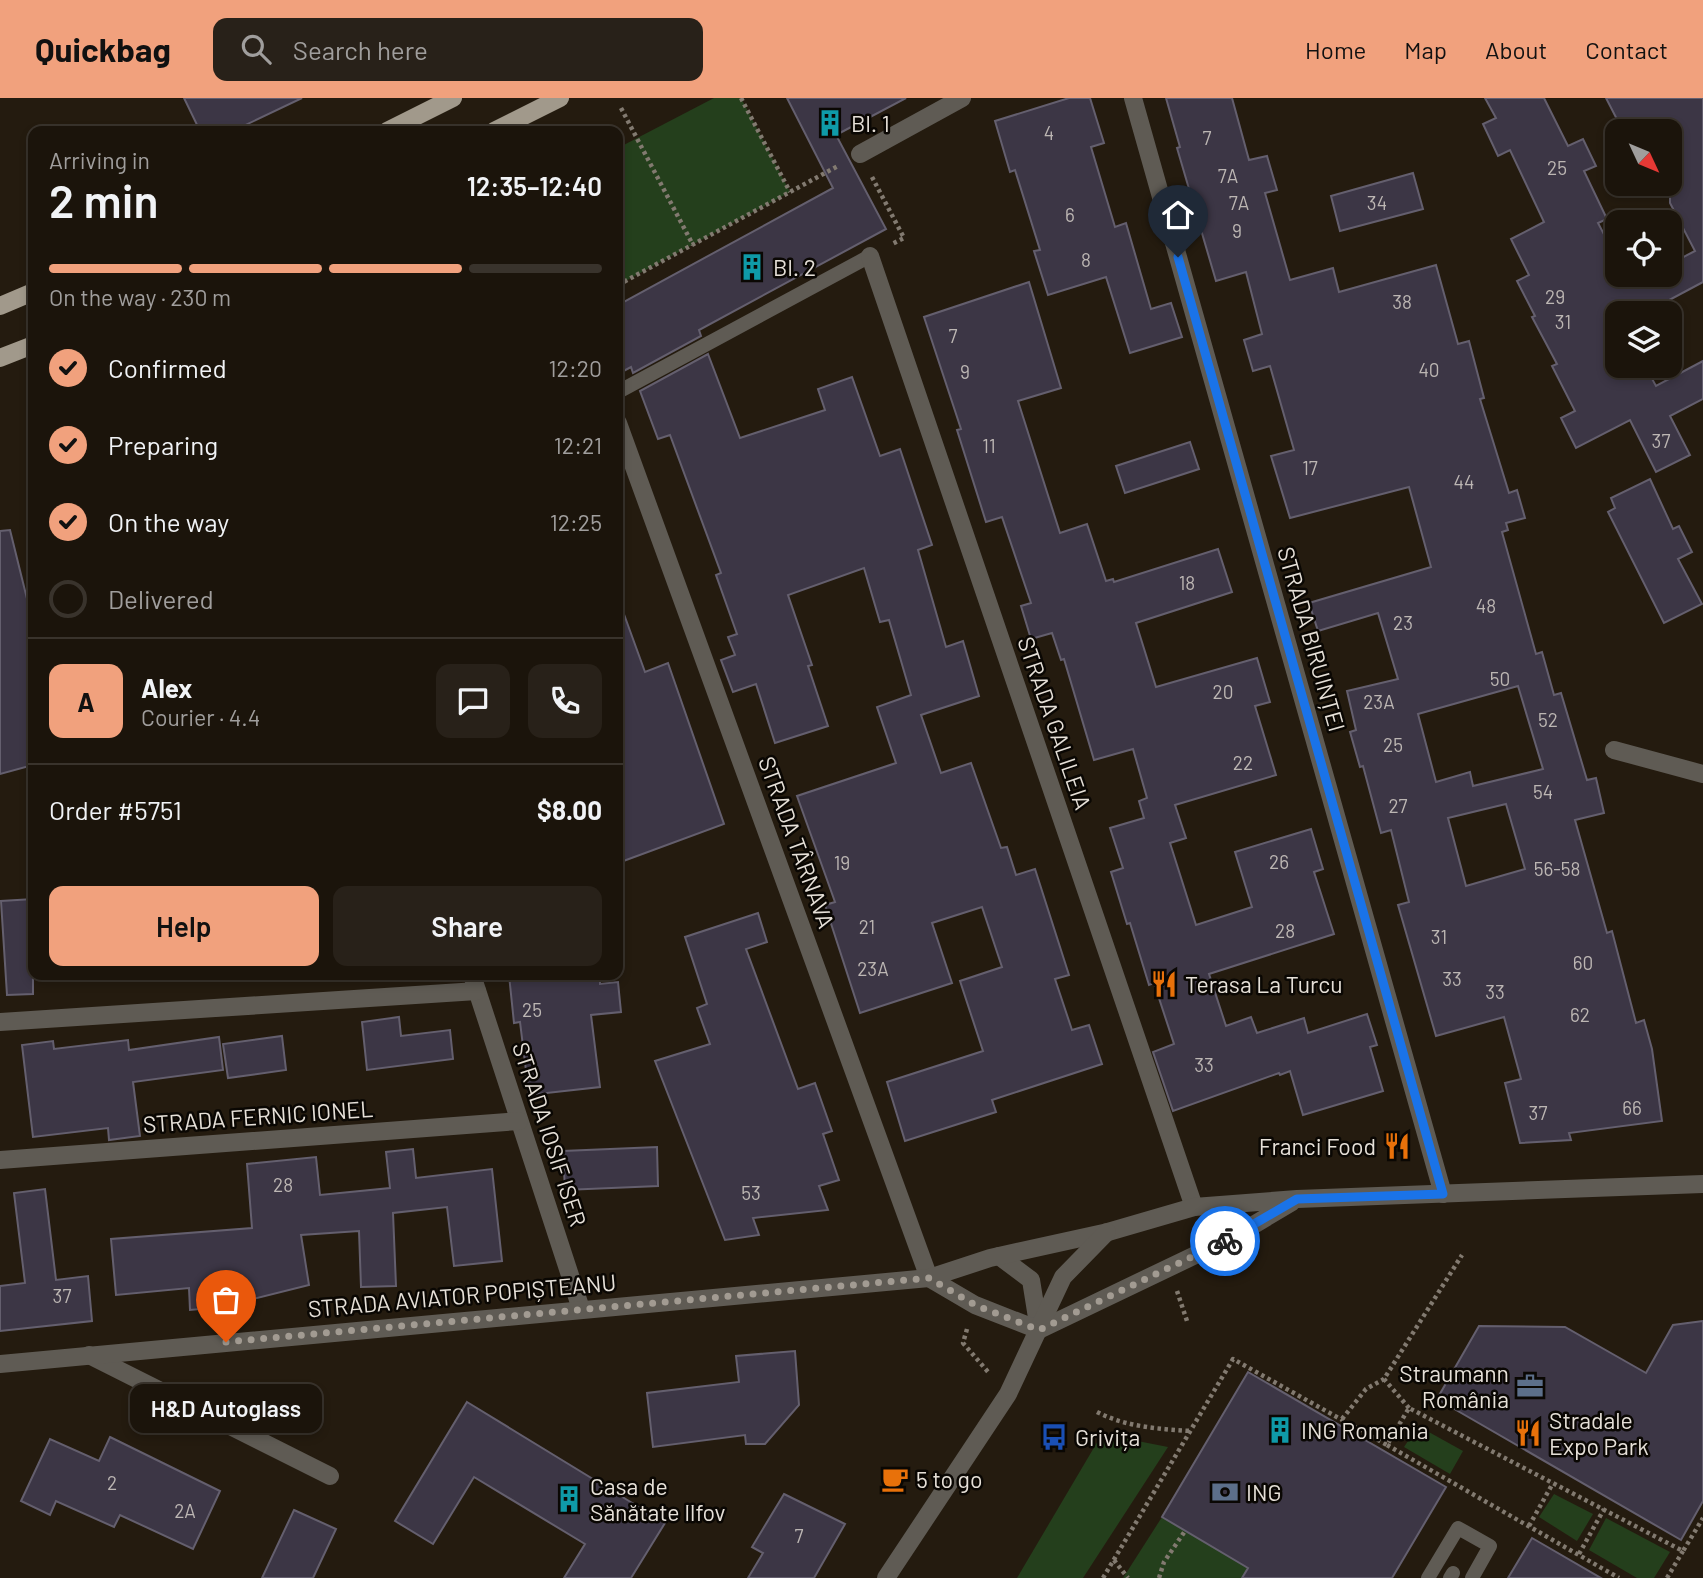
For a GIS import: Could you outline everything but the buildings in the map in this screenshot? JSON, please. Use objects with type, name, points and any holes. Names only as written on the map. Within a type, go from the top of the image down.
[{"type":"main road","points":[[397,126],[453,98]]},
{"type":"main road","points":[[504,126],[561,98]]},
{"type":"main road","points":[[0,306],[28,294]]},
{"type":"main road","points":[[0,358],[28,347]]},
{"type":"street","points":[[860,153],[962,98]]},
{"type":"street","name":"STRADA BIRUINȚEI","points":[[1133,98],[1443,1194]]},
{"type":"street","name":"STRADA GALILEIA","points":[[870,256],[1194,1207]]},
{"type":"street","name":"STRADA TÂRNAVA","points":[[623,436],[929,1278]]},
{"type":"street","points":[[1614,750],[1703,774]]},
{"type":"street","points":[[0,1022],[474,983]]},
{"type":"street","name":"STRADA IOSIF ISER","points":[[474,983],[581,1308]]},
{"type":"street","name":"STRADA FERNIC IONEL","points":[[0,1160],[519,1121]]},
{"type":"street","name":"STRADA AVIATOR POPIȘTEANU","points":[[0,1364],[581,1308],[929,1278],[999,1255],[1108,1232],[1194,1207],[1297,1199],[1703,1184]]},
{"type":"street","name":"STRADA AVIATOR POPIȘTEANU","points":[[1039,1330],[1236,1236],[1297,1199]]},
{"type":"street","points":[[886,1578],[1008,1394],[1063,1278],[1108,1232]]},
{"type":"street","points":[[999,1255],[1031,1280],[1039,1330]]},
{"type":"street","points":[[929,1278],[975,1305],[1039,1330]]},
{"type":"street","points":[[89,1355],[330,1476]]},
{"type":"lane","points":[[623,389],[870,256]]},
{"type":"lane","points":[[1428,1578],[1458,1528],[1490,1546],[1472,1578]]},
{"type":"path","points":[[741,98],[790,192]]},
{"type":"path","points":[[621,108],[693,245]]},
{"type":"path","points":[[623,282],[860,153],[904,238],[870,256]]},
{"type":"path","points":[[1342,1419],[1366,1389],[1384,1379],[1462,1255]]},
{"type":"path","points":[[1103,1578],[1233,1359],[1619,1578]]},
{"type":"path","points":[[1384,1379],[1409,1408],[1683,1551]]},
{"type":"path","points":[[1387,1445],[1409,1408]]},
{"type":"path","points":[[1097,1412],[1110,1419],[1148,1428],[1191,1431]]},
{"type":"path","points":[[1529,1526],[1553,1483]]},
{"type":"path","points":[[1578,1555],[1604,1509]]},
{"type":"path","points":[[1667,1578],[1703,1518]]},
{"type":"path","points":[[1159,1578],[1164,1562],[1185,1531]]},
{"type":"path","points":[[1114,1560],[1128,1578]]},
{"type":"green space","points":[[714,98],[741,98],[790,192],[623,282],[623,145]]},
{"type":"green space","points":[[1418,1426],[1463,1451],[1450,1474],[1404,1447]]},
{"type":"green space","points":[[1102,1434],[1168,1447],[1083,1578],[1017,1578]]},
{"type":"green space","points":[[1554,1494],[1593,1514],[1577,1541],[1539,1517]]},
{"type":"green space","points":[[1162,1517],[1248,1568],[1242,1578],[1123,1578]]},
{"type":"green space","points":[[1606,1518],[1670,1552],[1654,1578],[1637,1578],[1589,1550]]},
{"type":"way so far","points":[[226,1342],[929,1278],[975,1305],[1039,1330],[1225,1241]]},
{"type":"place","name":"Bl. 1","points":[[830,123]]},
{"type":"place","name":"Bl. 2","points":[[752,267]]},
{"type":"place","name":"Terasa La Turcu","points":[[1164,984]]},
{"type":"place","name":"Franci Food","points":[[1397,1146]]},
{"type":"place","name":"H&D Autoglass","points":[[226,1342]]},
{"type":"place","name":"Straumann România","points":[[1530,1386]]},
{"type":"place","name":"ING Romania","points":[[1280,1430]]},
{"type":"place","name":"Stradale Expo Park","points":[[1528,1433]]},
{"type":"place","name":"Grivița","points":[[1054,1437]]},
{"type":"place","name":"5 to go","points":[[895,1479]]},
{"type":"place","name":"ING","points":[[1225,1492]]},
{"type":"place","name":"Casa de Sănătate Ilfov","points":[[569,1499]]},
{"type":"route","points":[[1178,257],[1443,1194],[1297,1199],[1225,1241]]}]
